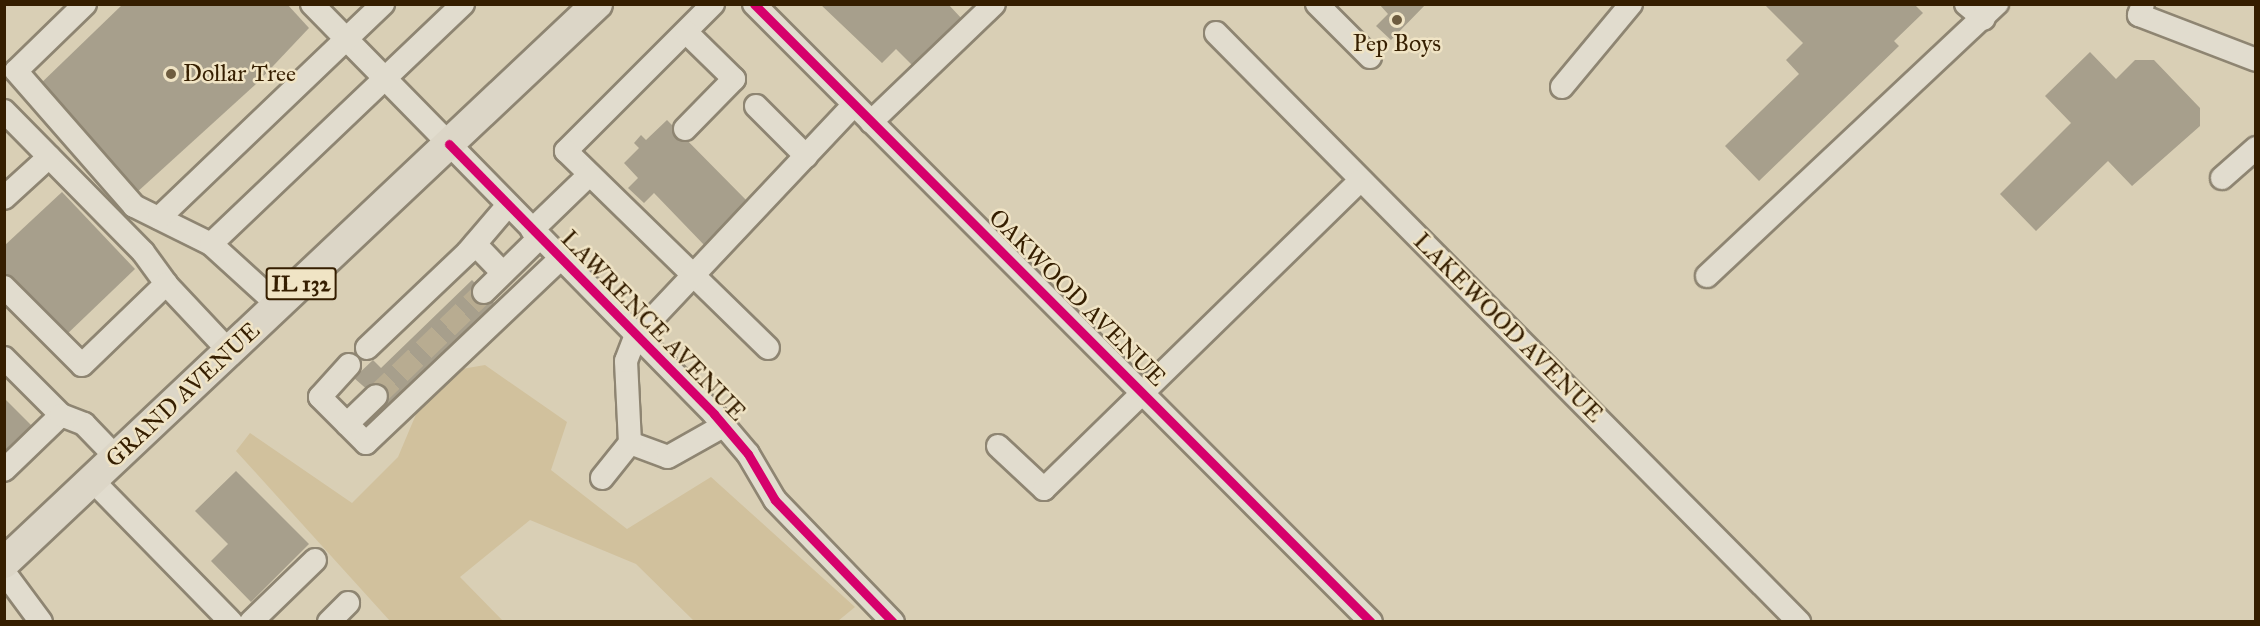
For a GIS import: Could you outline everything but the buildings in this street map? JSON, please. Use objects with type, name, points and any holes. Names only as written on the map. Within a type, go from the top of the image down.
[{"type":"main road","name":"GRAND AVENUE","points":[[4,563],[597,4]]},
{"type":"street","points":[[85,4],[16,70],[134,206],[211,244],[278,305]]},
{"type":"street","name":"LAWRENCE AVENUE","points":[[312,4],[723,426],[748,454],[775,500],[884,619]]},
{"type":"street","points":[[159,218],[383,4]]},
{"type":"street","points":[[211,244],[463,4]]},
{"type":"street","points":[[713,4],[566,151],[768,348]]},
{"type":"street","name":"OAKWOOD AVENUE","points":[[754,4],[1371,621]]},
{"type":"street","points":[[871,122],[994,4]]},
{"type":"street","points":[[1317,4],[1370,57]]},
{"type":"street","points":[[1562,87],[1631,4]]},
{"type":"street","points":[[1707,276],[1990,12],[1966,4]]},
{"type":"street","points":[[2143,4],[2139,15],[2256,60]]},
{"type":"street","points":[[685,129],[734,79],[686,32]]},
{"type":"street","name":"LAKEWOOD AVENUE","points":[[1216,33],[1360,181],[1799,621]]},
{"type":"street","points":[[602,478],[630,442],[626,361],[635,337],[854,105]]},
{"type":"street","points":[[756,106],[806,156]]},
{"type":"street","points":[[5,114],[142,252],[166,284],[229,351]]},
{"type":"street","points":[[2222,178],[2256,147]]},
{"type":"street","points":[[4,198],[49,157]]},
{"type":"street","points":[[484,292],[589,175]]},
{"type":"street","points":[[998,446],[1044,489],[1360,181]]},
{"type":"street","points":[[367,348],[475,244],[508,205]]},
{"type":"street","points":[[475,244],[503,273]]},
{"type":"street","points":[[349,365],[320,397],[366,443],[560,259]]},
{"type":"street","points":[[4,287],[82,365],[166,284]]},
{"type":"street","points":[[4,358],[61,415],[84,424],[116,457]]},
{"type":"street","points":[[347,424],[376,396]]},
{"type":"street","points":[[4,470],[61,415]]},
{"type":"street","points":[[630,442],[668,456],[688,450],[723,426]]},
{"type":"street","points":[[92,480],[231,621]]},
{"type":"street","points":[[251,621],[315,560]]},
{"type":"street","points":[[4,572],[41,621]]},
{"type":"street","points":[[329,621],[348,603]]},
{"type":"shaded area","points":[[485,365],[567,422],[551,470],[627,529],[711,477],[855,607],[838,621],[694,621],[636,564],[530,520],[460,577],[503,621],[390,621],[236,451],[250,433],[352,503],[398,457],[433,374]]},
{"type":"tunnel","points":[[376,396],[484,292]]},
{"type":"cycle path","points":[[754,4],[1371,622]]},
{"type":"cycle path","points":[[449,144],[714,414],[748,454],[775,500],[893,622]]},
{"type":"place","name":"Pep Boys","points":[[1397,20]]},
{"type":"place","name":"Dollar Tree","points":[[171,74]]}]
